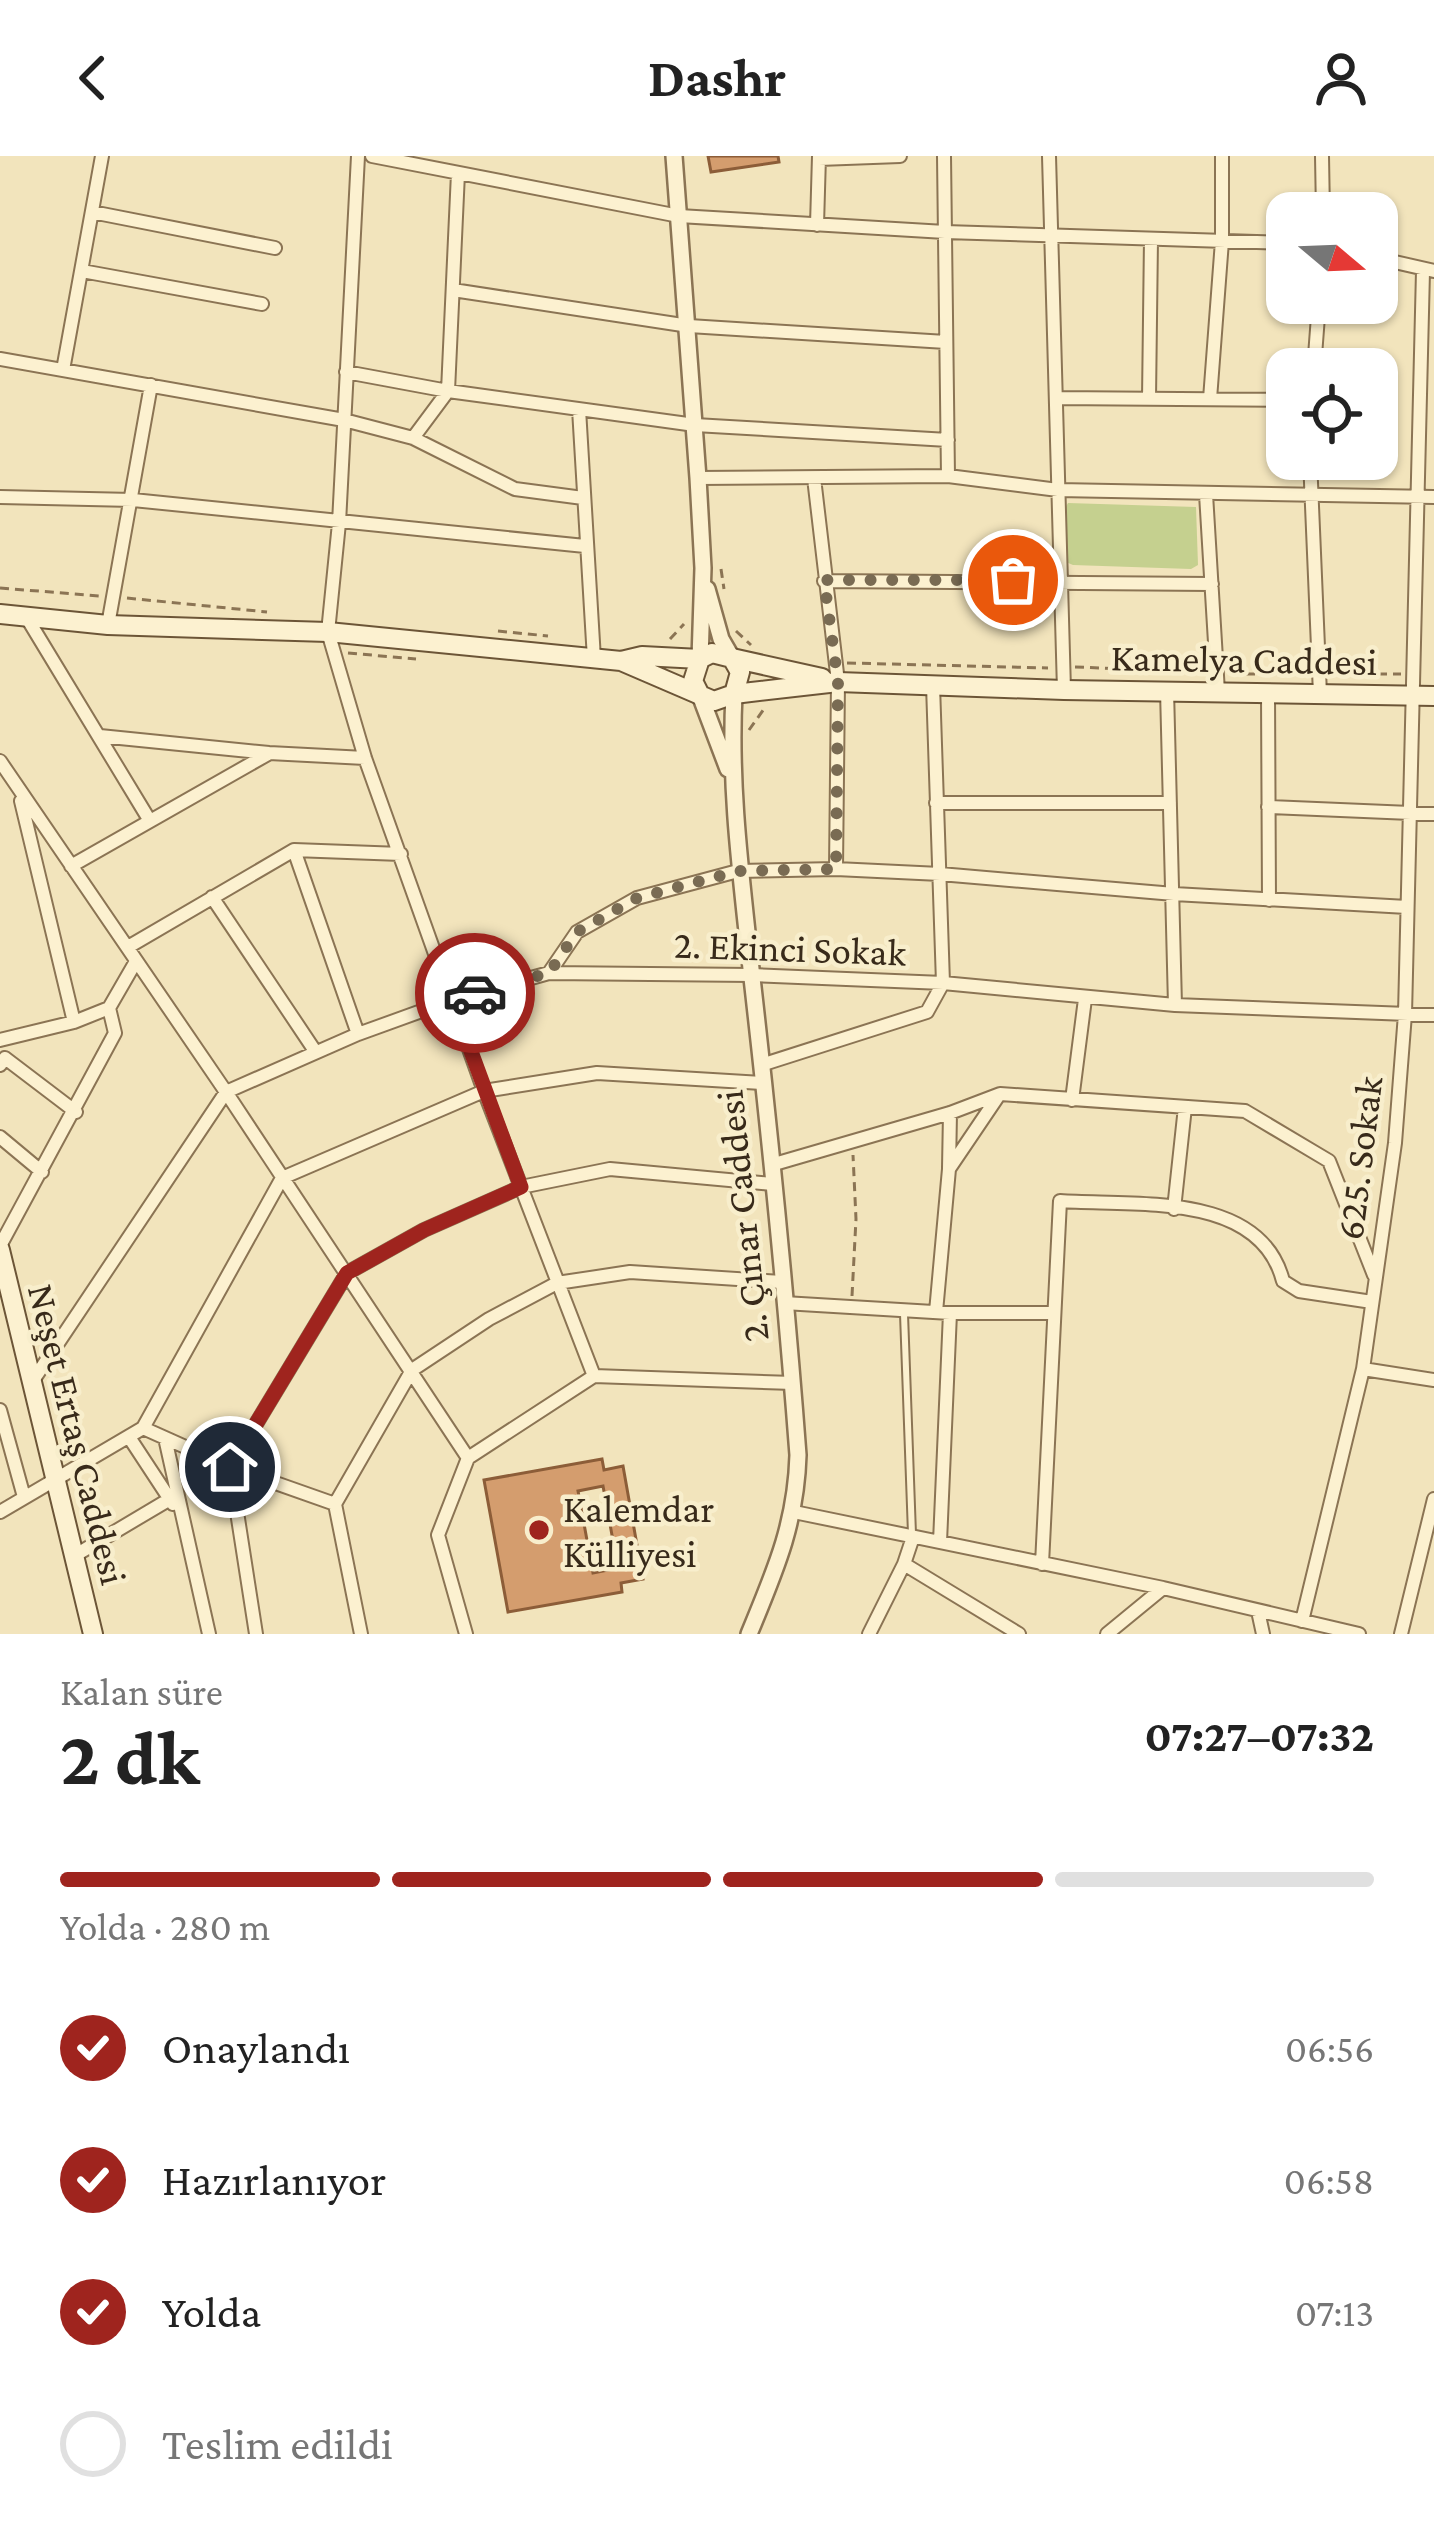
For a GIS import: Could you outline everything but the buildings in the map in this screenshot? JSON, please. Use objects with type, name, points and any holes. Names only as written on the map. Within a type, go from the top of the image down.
[{"type":"main road","points":[[0,614],[108,625],[328,632],[621,662],[714,701],[734,694],[838,682]]},
{"type":"main road","points":[[621,662],[642,656],[700,659],[719,653],[838,682]]},
{"type":"main road","points":[[731,658],[740,679],[734,694]]},
{"type":"main road","points":[[700,659],[693,673],[700,695]]},
{"type":"main road","name":"Kamelya Caddesi","points":[[838,682],[1424,695]]},
{"type":"main road","name":"Neşet Ertaş Caddesi","points":[[0,1248],[93,1634]]},
{"type":"street","points":[[63,370],[102,156]]},
{"type":"street","points":[[358,156],[339,524],[328,632],[365,758],[484,1090],[594,1376]]},
{"type":"street","points":[[372,156],[679,216],[945,232],[1266,242]]},
{"type":"street","points":[[674,156],[703,568],[700,659]]},
{"type":"street","points":[[817,225],[819,158],[900,156]]},
{"type":"street","points":[[944,156],[948,476]]},
{"type":"street","points":[[1049,156],[1064,690]]},
{"type":"street","points":[[1210,399],[1222,241],[1222,156]]},
{"type":"street","points":[[1322,156],[1323,192]]},
{"type":"street","points":[[413,438],[448,391],[458,172]]},
{"type":"street","points":[[92,212],[274,248]]},
{"type":"street","points":[[1149,399],[1151,239]]},
{"type":"street","points":[[1398,263],[1428,271]]},
{"type":"street","name":"625. Sokak","points":[[1302,1621],[1363,1370],[1395,1143],[1405,1014],[1411,814],[1424,695],[1414,580],[1418,405],[1428,271]]},
{"type":"street","points":[[82,272],[262,304]]},
{"type":"street","points":[[453,290],[689,326],[946,342]]},
{"type":"street","points":[[0,359],[344,420],[413,438],[515,489],[583,498]]},
{"type":"street","points":[[346,372],[448,391],[695,424],[948,440]]},
{"type":"street","points":[[108,625],[151,385]]},
{"type":"street","points":[[1056,398],[1266,400]]},
{"type":"street","points":[[1418,405],[1434,404]]},
{"type":"street","points":[[579,409],[594,659]]},
{"type":"street","points":[[698,478],[948,476],[1058,490],[1434,497]]},
{"type":"street","points":[[814,478],[838,682],[836,869]]},
{"type":"street","points":[[1309,480],[1320,694]]},
{"type":"street","points":[[1206,494],[1218,692]]},
{"type":"street","points":[[0,497],[133,500],[585,546]]},
{"type":"street","points":[[703,568],[714,617],[731,658]]},
{"type":"street","points":[[824,580],[1212,584]]},
{"type":"street","points":[[1414,580],[1434,580]]},
{"type":"street","points":[[27,618],[150,821]]},
{"type":"street","points":[[0,1512],[143,1428],[282,1178],[484,1090],[597,1073],[762,1074],[927,1012],[943,983],[932,686]]},
{"type":"street","points":[[1167,690],[1175,1005]]},
{"type":"street","points":[[732,783],[734,694]]},
{"type":"street","points":[[1268,694],[1269,900]]},
{"type":"street","points":[[700,695],[732,783]]},
{"type":"street","points":[[100,736],[269,754],[365,758]]},
{"type":"street","points":[[70,866],[269,754]]},
{"type":"street","points":[[0,761],[468,1458]]},
{"type":"street","name":"2. Çınar Caddesi","points":[[732,783],[798,1455],[794,1512],[785,1547],[749,1634]]},
{"type":"street","points":[[20,795],[74,1022]]},
{"type":"street","points":[[936,803],[1171,803]]},
{"type":"street","points":[[1268,807],[1434,814]]},
{"type":"street","points":[[128,947],[294,850],[400,854]]},
{"type":"street","points":[[294,850],[358,1034]]},
{"type":"street","points":[[549,973],[577,932],[637,898],[738,871],[940,874],[1407,907]]},
{"type":"street","points":[[212,897],[315,1051]]},
{"type":"street","points":[[0,1040],[109,1008],[135,963]]},
{"type":"street","name":"2. Ekinci Sokak","points":[[226,1092],[358,1034],[452,1000],[549,973],[943,983],[1175,1005],[1434,1015]]},
{"type":"street","points":[[1072,1100],[1085,999]]},
{"type":"street","points":[[0,1248],[116,1033],[109,1008]]},
{"type":"street","points":[[3,1062],[76,1112]]},
{"type":"street","points":[[31,1382],[226,1092]]},
{"type":"street","points":[[950,1169],[1000,1094]]},
{"type":"street","points":[[771,1165],[1000,1094],[1245,1111],[1329,1161],[1375,1276]]},
{"type":"street","points":[[1174,1209],[1185,1107]]},
{"type":"street","points":[[940,1542],[950,1113]]},
{"type":"street","points":[[0,1137],[42,1172]]},
{"type":"street","points":[[256,1634],[230,1467],[347,1273],[424,1230],[521,1187],[610,1169],[772,1184]]},
{"type":"street","points":[[1042,1564],[1060,1202],[1214,1212],[1247,1226],[1278,1260],[1283,1281],[1299,1291],[1372,1303]]},
{"type":"street","points":[[362,1634],[335,1504],[412,1370],[489,1319],[556,1283],[630,1272],[782,1282]]},
{"type":"street","points":[[784,1304],[1052,1313]]},
{"type":"street","points":[[1363,1370],[1434,1380]]},
{"type":"street","points":[[466,1634],[439,1535],[468,1458],[594,1376],[793,1383]]},
{"type":"street","points":[[0,1410],[24,1498]]},
{"type":"street","points":[[143,1428],[230,1467],[335,1504]]},
{"type":"street","points":[[129,1437],[184,1520]]},
{"type":"street","points":[[165,1438],[209,1634]]},
{"type":"street","points":[[74,1556],[170,1499]]},
{"type":"street","points":[[1401,1634],[1434,1499]]},
{"type":"street","points":[[794,1512],[1359,1634]]},
{"type":"street","points":[[869,1634],[913,1537]]},
{"type":"street","points":[[904,1564],[1019,1634]]},
{"type":"street","points":[[1106,1634],[1163,1588]]},
{"type":"street","points":[[1258,1611],[1263,1634]]},
{"type":"lane","points":[[904,1310],[913,1537]]},
{"type":"path","points":[[851,1142],[856,1194],[851,1307]]},
{"type":"green space","points":[[1068,503],[1196,507],[1198,565],[1191,569],[1066,562],[1064,510]]},
{"type":"way so far","points":[[475,993],[549,973],[577,932],[637,898],[738,871],[836,869],[838,682],[824,580],[1013,580]]},
{"type":"place","name":"Kalemdar Külliyesi","points":[[539,1530]]},
{"type":"route","points":[[230,1467],[347,1273],[424,1230],[521,1187],[452,1000],[475,993]]}]
